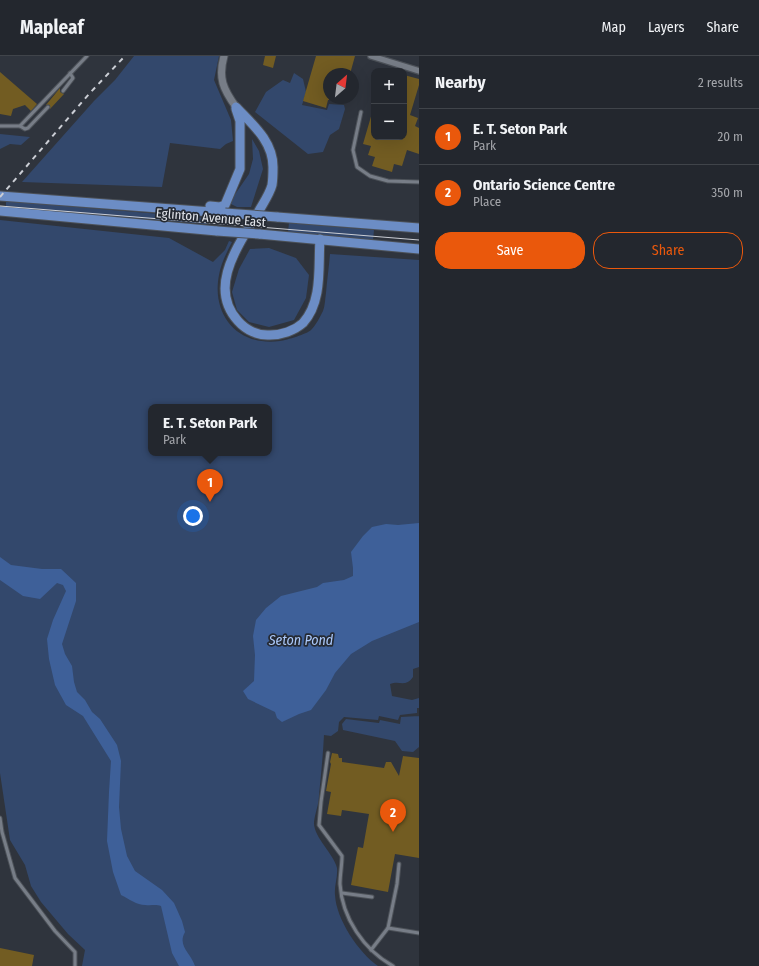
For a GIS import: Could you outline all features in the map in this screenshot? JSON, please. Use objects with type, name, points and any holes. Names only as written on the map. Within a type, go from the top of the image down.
[{"type":"main road","points":[[129,206],[162,204],[220,207],[225,205],[240,170],[240,121],[236,107]]},
{"type":"main road","points":[[236,107],[256,128],[266,142],[272,155],[273,164],[272,186],[236,250],[230,263],[225,282],[224,292],[229,309],[241,325],[265,336],[287,333],[300,326],[307,318],[315,302],[318,285],[320,239]]},
{"type":"main road","name":"Eglinton Avenue East","points":[[0,196],[419,228]]},
{"type":"main road","name":"Eglinton Avenue East","points":[[0,211],[419,249]]},
{"type":"street","points":[[224,56],[221,68],[222,82],[226,94],[236,107]]},
{"type":"street","points":[[371,56],[419,71]]},
{"type":"lane","points":[[20,126],[87,56]]},
{"type":"lane","points":[[63,91],[73,78],[70,73]]},
{"type":"lane","points":[[0,126],[20,126],[25,129],[28,128],[48,107]]},
{"type":"lane","points":[[361,112],[353,150],[357,167],[370,176],[388,181],[419,182]]},
{"type":"lane","points":[[328,753],[319,825],[342,856],[340,885],[345,910],[356,932],[371,950],[393,966]]},
{"type":"lane","points":[[0,818],[2,832],[15,878],[55,931],[75,952],[75,966]]},
{"type":"lane","points":[[371,950],[388,928],[397,884],[399,864]]},
{"type":"lane","points":[[342,893],[372,897]]},
{"type":"lane","points":[[388,928],[419,933]]},
{"type":"shaded area","points":[[134,56],[219,56],[214,80],[231,120],[233,141],[220,149],[170,143],[162,187],[22,182],[94,101],[115,80]]},
{"type":"shaded area","points":[[294,73],[303,79],[306,92],[302,105],[327,110],[329,104],[344,105],[345,109],[339,129],[330,135],[323,152],[308,154],[255,112],[266,92],[283,80],[290,83]]},
{"type":"shaded area","points":[[0,134],[30,137],[21,145],[10,144],[0,149]]},
{"type":"shaded area","points":[[252,139],[259,151],[263,169],[251,207],[237,207],[229,203],[249,174],[253,159]]},
{"type":"shaded area","points":[[6,201],[207,218],[207,224],[6,207]]},
{"type":"shaded area","points":[[0,220],[169,238],[213,262],[225,250],[229,241],[232,242],[219,275],[219,303],[231,326],[241,334],[252,339],[265,342],[280,341],[297,337],[309,332],[315,326],[324,307],[330,254],[419,260],[419,667],[413,669],[413,677],[407,682],[390,684],[392,696],[412,700],[419,698],[419,708],[417,708],[417,713],[400,715],[398,720],[379,716],[378,720],[344,717],[339,722],[338,731],[331,736],[324,735],[319,798],[314,822],[317,834],[332,857],[337,868],[335,895],[339,914],[356,944],[363,953],[378,966],[82,966],[85,950],[68,934],[41,902],[31,886],[25,865],[10,840],[0,773]]},
{"type":"shaded area","points":[[289,223],[374,230],[373,240],[288,232]]},
{"type":"shaded area","points":[[269,248],[296,258],[309,275],[306,298],[294,320],[269,327],[249,322],[237,310],[232,292],[239,269],[250,249]]},
{"type":"shaded area","points":[[419,716],[419,747],[413,752],[402,751],[395,741],[343,730],[342,724],[346,719],[379,723],[380,720],[400,724],[401,717]]},
{"type":"water","name":"Seton Pond","points":[[419,523],[419,622],[372,641],[351,654],[335,673],[326,690],[311,710],[282,722],[277,718],[275,712],[248,699],[243,691],[254,681],[255,655],[253,636],[256,620],[266,608],[281,596],[317,587],[323,583],[344,580],[353,576],[351,552],[372,527],[386,524],[398,525]]},
{"type":"water","points":[[0,557],[11,565],[42,569],[61,569],[76,583],[76,601],[62,644],[65,654],[72,666],[77,692],[85,700],[92,712],[100,719],[117,745],[121,761],[119,807],[121,829],[127,856],[135,871],[162,890],[174,903],[185,932],[183,937],[184,945],[195,966],[179,966],[172,953],[161,906],[139,904],[121,895],[113,872],[107,841],[111,761],[83,716],[66,705],[55,685],[49,659],[47,639],[53,620],[66,591],[63,585],[57,583],[40,599],[23,596],[0,580]]},
{"type":"building","points":[[265,56],[276,56],[273,68],[263,65]]},
{"type":"building","points":[[316,56],[355,56],[352,68],[323,68],[323,104],[327,104],[326,108],[303,101]]},
{"type":"building","points":[[0,72],[37,104],[31,111],[25,105],[13,109],[11,116],[0,114]]},
{"type":"building","points":[[407,76],[419,79],[419,85],[410,115],[418,118],[415,126],[419,128],[419,154],[407,150],[402,166],[394,164],[392,172],[372,166],[375,157],[368,155],[371,146],[363,144],[371,116],[371,140],[407,140]]},
{"type":"building","points":[[60,88],[60,92],[64,94],[50,109],[50,105],[46,105]]},
{"type":"building","points":[[332,753],[338,754],[339,758],[342,758],[342,762],[384,768],[386,762],[391,762],[399,776],[403,756],[419,758],[419,858],[395,854],[388,892],[351,885],[358,847],[363,848],[369,814],[342,810],[341,816],[327,814],[331,792],[326,791]]},
{"type":"building","points":[[0,948],[34,955],[32,966],[0,966]]},
{"type":"tram line","points":[[0,206],[419,240]]},
{"type":"railway","points":[[0,197],[89,94],[125,56]]},
{"type":"place","name":"E. T. Seton Park","points":[[210,502]]},
{"type":"place","name":"Ontario Science Centre","points":[[393,832]]}]
